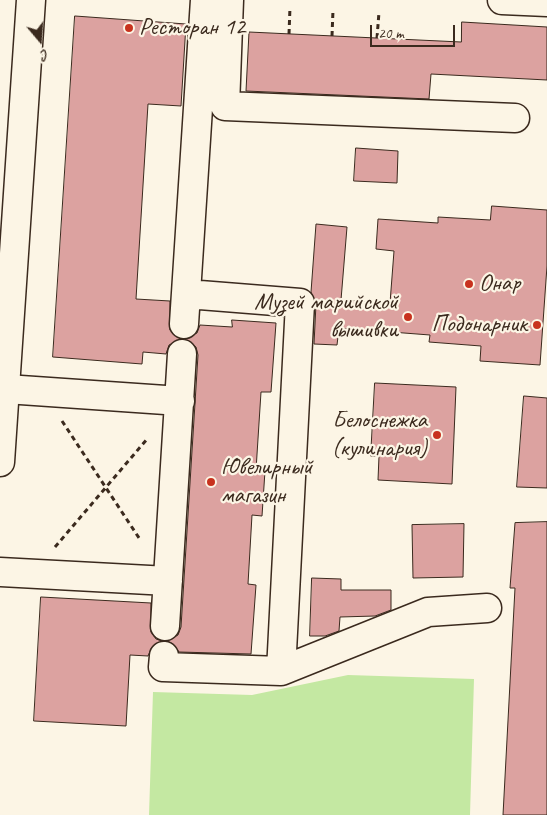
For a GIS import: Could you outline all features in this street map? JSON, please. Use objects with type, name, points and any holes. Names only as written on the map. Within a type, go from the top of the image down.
[{"type":"main road","points":[[0,462],[31,0]]},
{"type":"main road","points":[[184,324],[205,0]]},
{"type":"main road","points":[[229,0],[225,106],[515,118]]},
{"type":"main road","points":[[502,0],[547,2]]},
{"type":"main road","points":[[187,294],[300,303],[281,672]]},
{"type":"main road","points":[[165,626],[182,354]]},
{"type":"main road","points":[[6,389],[180,401]]},
{"type":"main road","points":[[0,572],[168,581]]},
{"type":"main road","points":[[164,656],[164,666],[281,672],[428,612],[487,608]]},
{"type":"path","points":[[289,34],[290,7]]},
{"type":"path","points":[[332,36],[333,10]]},
{"type":"path","points":[[377,38],[379,12]]},
{"type":"path","points":[[42,391],[142,542]]},
{"type":"path","points":[[32,574],[149,437]]},
{"type":"green space","points":[[348,675],[474,679],[470,815],[149,815],[153,692],[252,695]]},
{"type":"building","points":[[75,16],[186,24],[181,106],[148,104],[136,299],[170,301],[170,330],[181,339],[169,345],[166,354],[143,352],[142,364],[53,357]]},
{"type":"building","points":[[462,22],[547,27],[547,80],[431,74],[429,99],[246,91],[249,32],[461,42]]},
{"type":"building","points":[[356,148],[398,151],[397,183],[354,181]]},
{"type":"building","name":"Онар","points":[[492,206],[547,210],[547,266],[540,365],[480,361],[481,346],[429,342],[430,335],[339,328],[337,345],[314,344],[316,304],[311,292],[316,224],[347,227],[341,300],[390,303],[394,251],[376,249],[378,219],[438,223],[438,217],[490,220]]},
{"type":"building","points":[[232,320],[276,323],[271,392],[261,392],[256,470],[265,471],[262,516],[252,515],[248,584],[256,585],[251,654],[179,652],[173,644],[167,641],[178,635],[181,627],[198,355],[196,347],[185,339],[197,333],[200,325],[232,327]]},
{"type":"building","points":[[375,383],[456,387],[452,484],[378,480],[379,456],[371,456]]},
{"type":"building","points":[[524,396],[547,398],[547,488],[517,487]]},
{"type":"building","points":[[547,522],[547,815],[503,815],[515,588],[510,588],[515,523]]},
{"type":"building","points":[[464,524],[463,577],[413,578],[412,525]]},
{"type":"building","points":[[312,578],[341,579],[341,590],[391,590],[391,610],[375,616],[340,617],[339,631],[325,636],[310,636]]},
{"type":"building","points":[[41,597],[151,603],[151,632],[156,639],[162,641],[152,647],[148,656],[130,655],[126,726],[34,721]]},
{"type":"place","name":"Ресторан 12","points":[[129,28]]},
{"type":"place","name":"Онар","points":[[469,284]]},
{"type":"place","name":"Музей марийской вышивки","points":[[408,317]]},
{"type":"place","name":"Подонарник","points":[[537,325]]},
{"type":"place","name":"Белоснежка (кулинария)","points":[[437,435]]},
{"type":"place","name":"Ювелирный магазин","points":[[211,482]]}]
